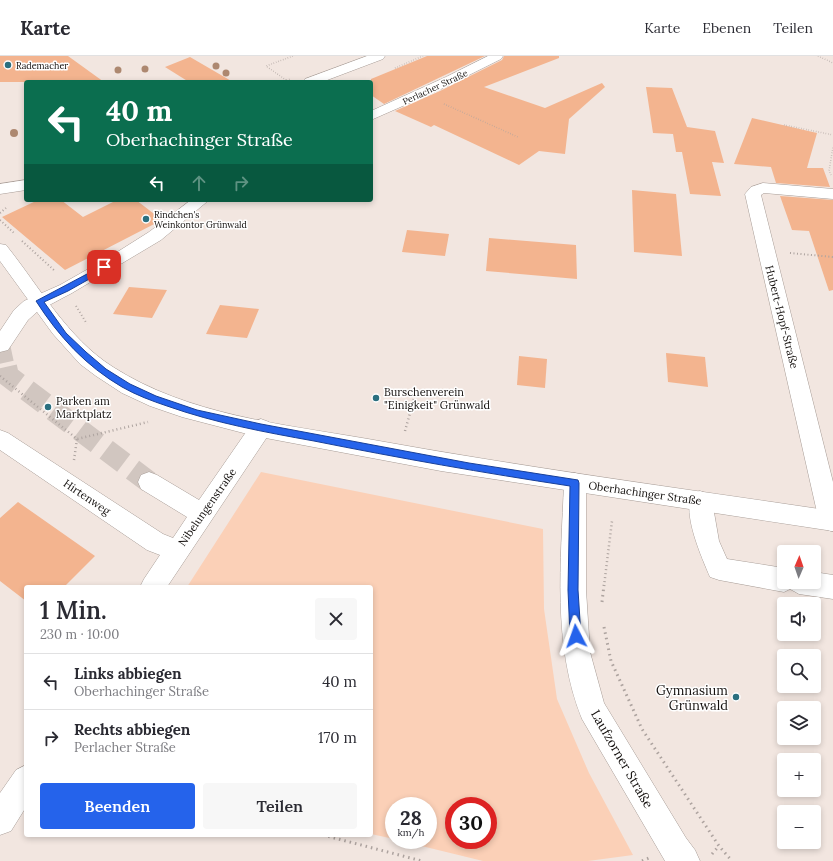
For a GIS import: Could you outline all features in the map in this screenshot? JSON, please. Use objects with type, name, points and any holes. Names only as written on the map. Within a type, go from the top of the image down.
[{"type":"street","points":[[315,80],[379,56]]},
{"type":"street","name":"Perlacher Straße","points":[[373,115],[467,73],[497,56]]},
{"type":"street","points":[[0,189],[24,185]]},
{"type":"street","name":"Hubert-Hopf-Straße","points":[[832,185],[763,188],[757,190],[753,194],[832,521]]},
{"type":"street","points":[[1,345],[21,315],[31,306],[66,289],[117,260],[155,236],[198,202]]},
{"type":"street","name":"Oberhachinger Straße","points":[[0,250],[40,301],[64,335],[83,355],[103,371],[127,386],[153,398],[197,413],[261,428],[469,467],[832,521]]},
{"type":"street","name":"Nibelungenstraße","points":[[154,585],[261,428]]},
{"type":"street","name":"Hirtenweg","points":[[0,439],[155,542],[177,551]]},
{"type":"street","points":[[148,482],[202,514]]},
{"type":"street","name":"Laufzorner Straße","points":[[575,483],[573,590],[577,652],[592,709],[674,849],[684,861]]},
{"type":"street","points":[[700,501],[707,541],[720,569],[777,579]]},
{"type":"street","points":[[821,585],[833,587]]},
{"type":"street","points":[[0,820],[24,783]]},
{"type":"path","points":[[286,80],[266,66],[293,56]]},
{"type":"path","points":[[818,56],[833,63]]},
{"type":"path","points":[[422,94],[518,137]]},
{"type":"path","points":[[784,125],[833,135]]},
{"type":"path","points":[[832,185],[829,171],[833,147]]},
{"type":"path","points":[[0,220],[16,234]]},
{"type":"path","points":[[21,239],[55,270],[89,327]]},
{"type":"path","points":[[766,250],[833,257]]},
{"type":"path","points":[[0,376],[77,439],[148,422]]},
{"type":"path","points":[[405,432],[415,395]]},
{"type":"path","points":[[602,604],[612,521]]},
{"type":"path","points":[[604,625],[611,661],[642,730],[719,846],[732,861]]},
{"type":"path","points":[[331,837],[422,861]]},
{"type":"shaded area","points":[[261,472],[543,529],[544,609],[557,699],[589,773],[633,855],[588,861],[483,861],[434,849],[437,849],[437,797],[385,797],[385,837],[373,834],[373,585],[188,585]]},
{"type":"building","points":[[0,56],[68,56],[101,80],[24,80],[24,82],[0,82]]},
{"type":"building","points":[[427,56],[485,56],[384,104],[373,96],[373,80],[371,79]]},
{"type":"building","points":[[504,56],[559,56],[559,58],[484,87],[545,108],[602,83],[605,87],[569,119],[565,154],[539,151],[519,165],[434,125],[431,127],[395,111],[440,91],[502,60]]},
{"type":"building","points":[[190,57],[230,80],[186,80],[165,67]]},
{"type":"building","points":[[646,87],[672,88],[687,127],[715,131],[724,163],[712,162],[721,196],[690,194],[682,152],[676,152],[673,134],[653,133]]},
{"type":"building","points":[[752,118],[817,133],[807,168],[823,168],[830,187],[776,183],[771,167],[734,164]]},
{"type":"building","points":[[632,190],[676,194],[682,256],[634,252]]},
{"type":"building","points":[[780,196],[833,200],[833,290],[829,291],[809,231],[792,230]]},
{"type":"building","points":[[34,202],[64,202],[83,217],[113,202],[139,202],[162,220],[65,270],[2,217]]},
{"type":"building","points":[[407,230],[449,234],[445,256],[402,252]]},
{"type":"building","points":[[489,238],[576,245],[577,279],[486,271]]},
{"type":"building","points":[[129,287],[167,290],[152,318],[113,314]]},
{"type":"building","points":[[220,305],[259,309],[247,338],[206,334]]},
{"type":"building","points":[[666,353],[705,357],[708,387],[668,382]]},
{"type":"building","points":[[519,356],[547,359],[545,388],[517,385]]},
{"type":"building","points":[[18,502],[95,556],[66,585],[24,585],[24,599],[0,581],[0,518]]},
{"type":"tunnel","points":[[1,345],[6,368]]},
{"type":"tunnel","points":[[6,367],[8,376],[149,482]]},
{"type":"place","name":"Rademacher","points":[[8,65]]},
{"type":"place","name":"Rindchen's Weinkontor Grünwald","points":[[146,219]]},
{"type":"place","name":"Burschenverein \"Einigkeit\" Grünwald","points":[[376,398]]},
{"type":"place","name":"Parken am Marktplatz","points":[[48,407]]},
{"type":"place","name":"Gymnasium Grünwald","points":[[736,697]]},
{"type":"route","points":[[104,267],[66,289],[40,301],[64,335],[83,355],[103,371],[127,386],[153,398],[197,413],[261,428],[469,467],[575,483],[573,590],[576,636]]}]
